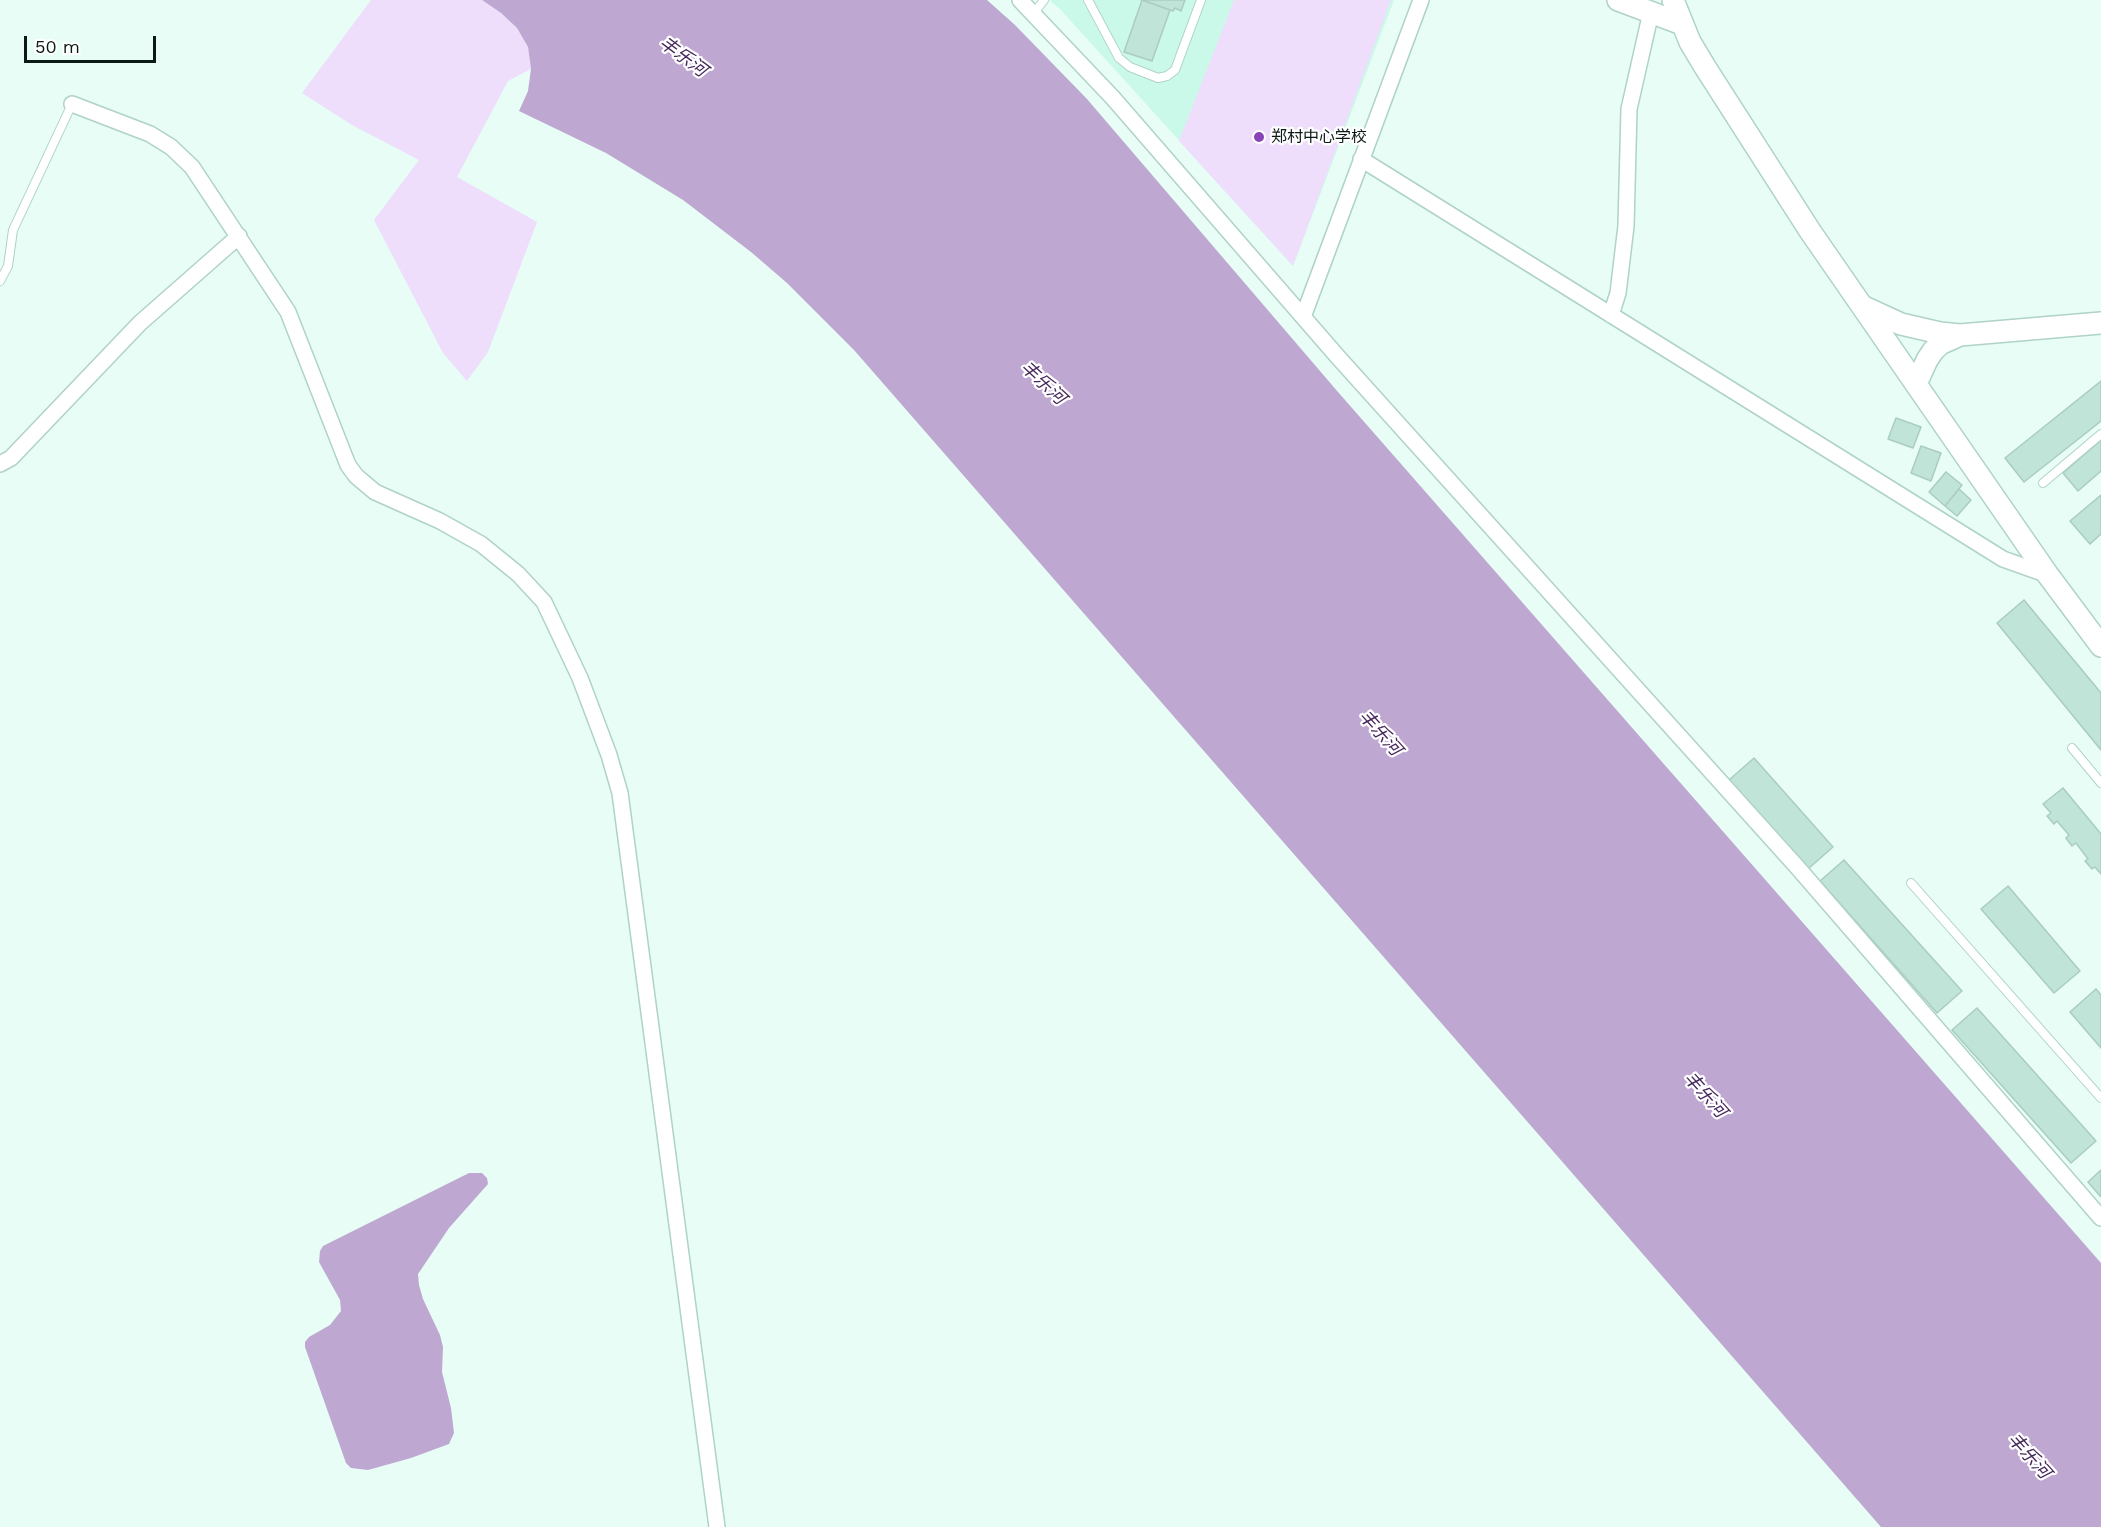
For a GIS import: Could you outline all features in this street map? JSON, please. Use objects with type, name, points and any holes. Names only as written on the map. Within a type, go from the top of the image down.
[{"type":"main road","points":[[1618,0],[1665,4],[1682,24],[1705,67],[1810,231],[2048,575],[2101,646]]},
{"type":"main road","points":[[1863,307],[1901,324],[1960,335],[2101,323]]},
{"type":"main road","points":[[1916,384],[1933,351],[1960,335]]},
{"type":"street","points":[[1020,0],[1113,98],[1303,317],[1798,868],[2101,1218]]},
{"type":"street","points":[[1303,317],[1420,0]]},
{"type":"street","points":[[1611,315],[1618,293],[1626,226],[1629,109],[1665,4]]},
{"type":"street","points":[[72,104],[150,134],[171,147],[192,167],[288,312],[348,465],[356,476],[375,492],[440,520],[482,544],[525,581],[544,602],[580,678],[596,717],[620,793],[717,1527]]},
{"type":"street","points":[[1362,159],[2003,559],[2048,575]]},
{"type":"street","points":[[0,464],[18,451],[140,323],[239,236]]},
{"type":"lane","points":[[1034,13],[1044,0]]},
{"type":"lane","points":[[1088,0],[1119,58],[1130,67],[1158,78],[1167,76],[1175,70],[1201,0]]},
{"type":"lane","points":[[0,280],[8,266],[13,230],[72,104]]},
{"type":"lane","points":[[2043,483],[2101,434]]},
{"type":"lane","points":[[2072,748],[2101,783]]},
{"type":"lane","points":[[1911,883],[2101,1098]]},
{"type":"shaded area","points":[[371,0],[482,0],[517,28],[528,47],[531,69],[508,81],[457,177],[537,222],[488,352],[467,381],[443,353],[374,220],[419,160],[352,125],[302,93]]},
{"type":"shaded area","name":"郑村中心学校","points":[[1049,0],[1394,0],[1293,266],[1059,8]]},
{"type":"shaded area","name":"郑村中心学校","points":[[1234,0],[1391,0],[1293,266],[1179,141]]},
{"type":"water","name":"丰乐河","points":[[482,0],[987,0],[1015,25],[1087,99],[1338,392],[2101,1263],[2101,1527],[1881,1527],[854,350],[787,283],[683,200],[606,153],[519,111],[528,91],[531,69],[528,47],[517,28]]},
{"type":"water","points":[[469,1173],[482,1173],[487,1178],[488,1184],[449,1228],[418,1274],[423,1299],[440,1335],[443,1347],[442,1372],[451,1408],[454,1433],[449,1444],[411,1458],[368,1470],[351,1468],[346,1463],[305,1347],[305,1342],[309,1337],[330,1325],[341,1311],[340,1300],[319,1262],[320,1251],[323,1246]]},
{"type":"building","points":[[1142,0],[1170,10],[1152,61],[1124,52]]},
{"type":"building","points":[[1142,0],[1185,0],[1181,11],[1175,8],[1173,11]]},
{"type":"building","points":[[2101,381],[2101,421],[2024,482],[2005,458]]},
{"type":"building","points":[[1896,418],[1921,427],[1913,448],[1888,439]]},
{"type":"building","points":[[2101,440],[2101,471],[2078,491],[2063,473]]},
{"type":"building","points":[[1921,446],[1941,453],[1931,481],[1911,473]]},
{"type":"building","points":[[1946,472],[1962,485],[1945,506],[1929,492]]},
{"type":"building","points":[[1959,489],[1971,500],[1957,516],[1945,506]]},
{"type":"building","points":[[2101,495],[2101,534],[2090,544],[2070,521]]},
{"type":"building","points":[[2024,600],[2101,693],[2101,750],[1997,623]]},
{"type":"building","points":[[1754,758],[1833,847],[1808,869],[1729,780]]},
{"type":"building","points":[[2063,788],[2101,834],[2101,874],[2085,861],[2088,859],[2076,843],[2072,846],[2066,838],[2069,835],[2057,821],[2054,824],[2047,816],[2051,813],[2043,804]]},
{"type":"building","points":[[1844,860],[1962,991],[1937,1013],[1820,881]]},
{"type":"building","points":[[2008,886],[2080,971],[2054,993],[1981,909]]},
{"type":"building","points":[[2096,989],[2101,995],[2101,1048],[2070,1012]]},
{"type":"building","points":[[1977,1008],[2096,1141],[2071,1163],[1952,1030]]},
{"type":"building","points":[[2101,1170],[2101,1197],[2088,1182]]},
{"type":"place","name":"郑村中心学校","points":[[1259,137]]}]
